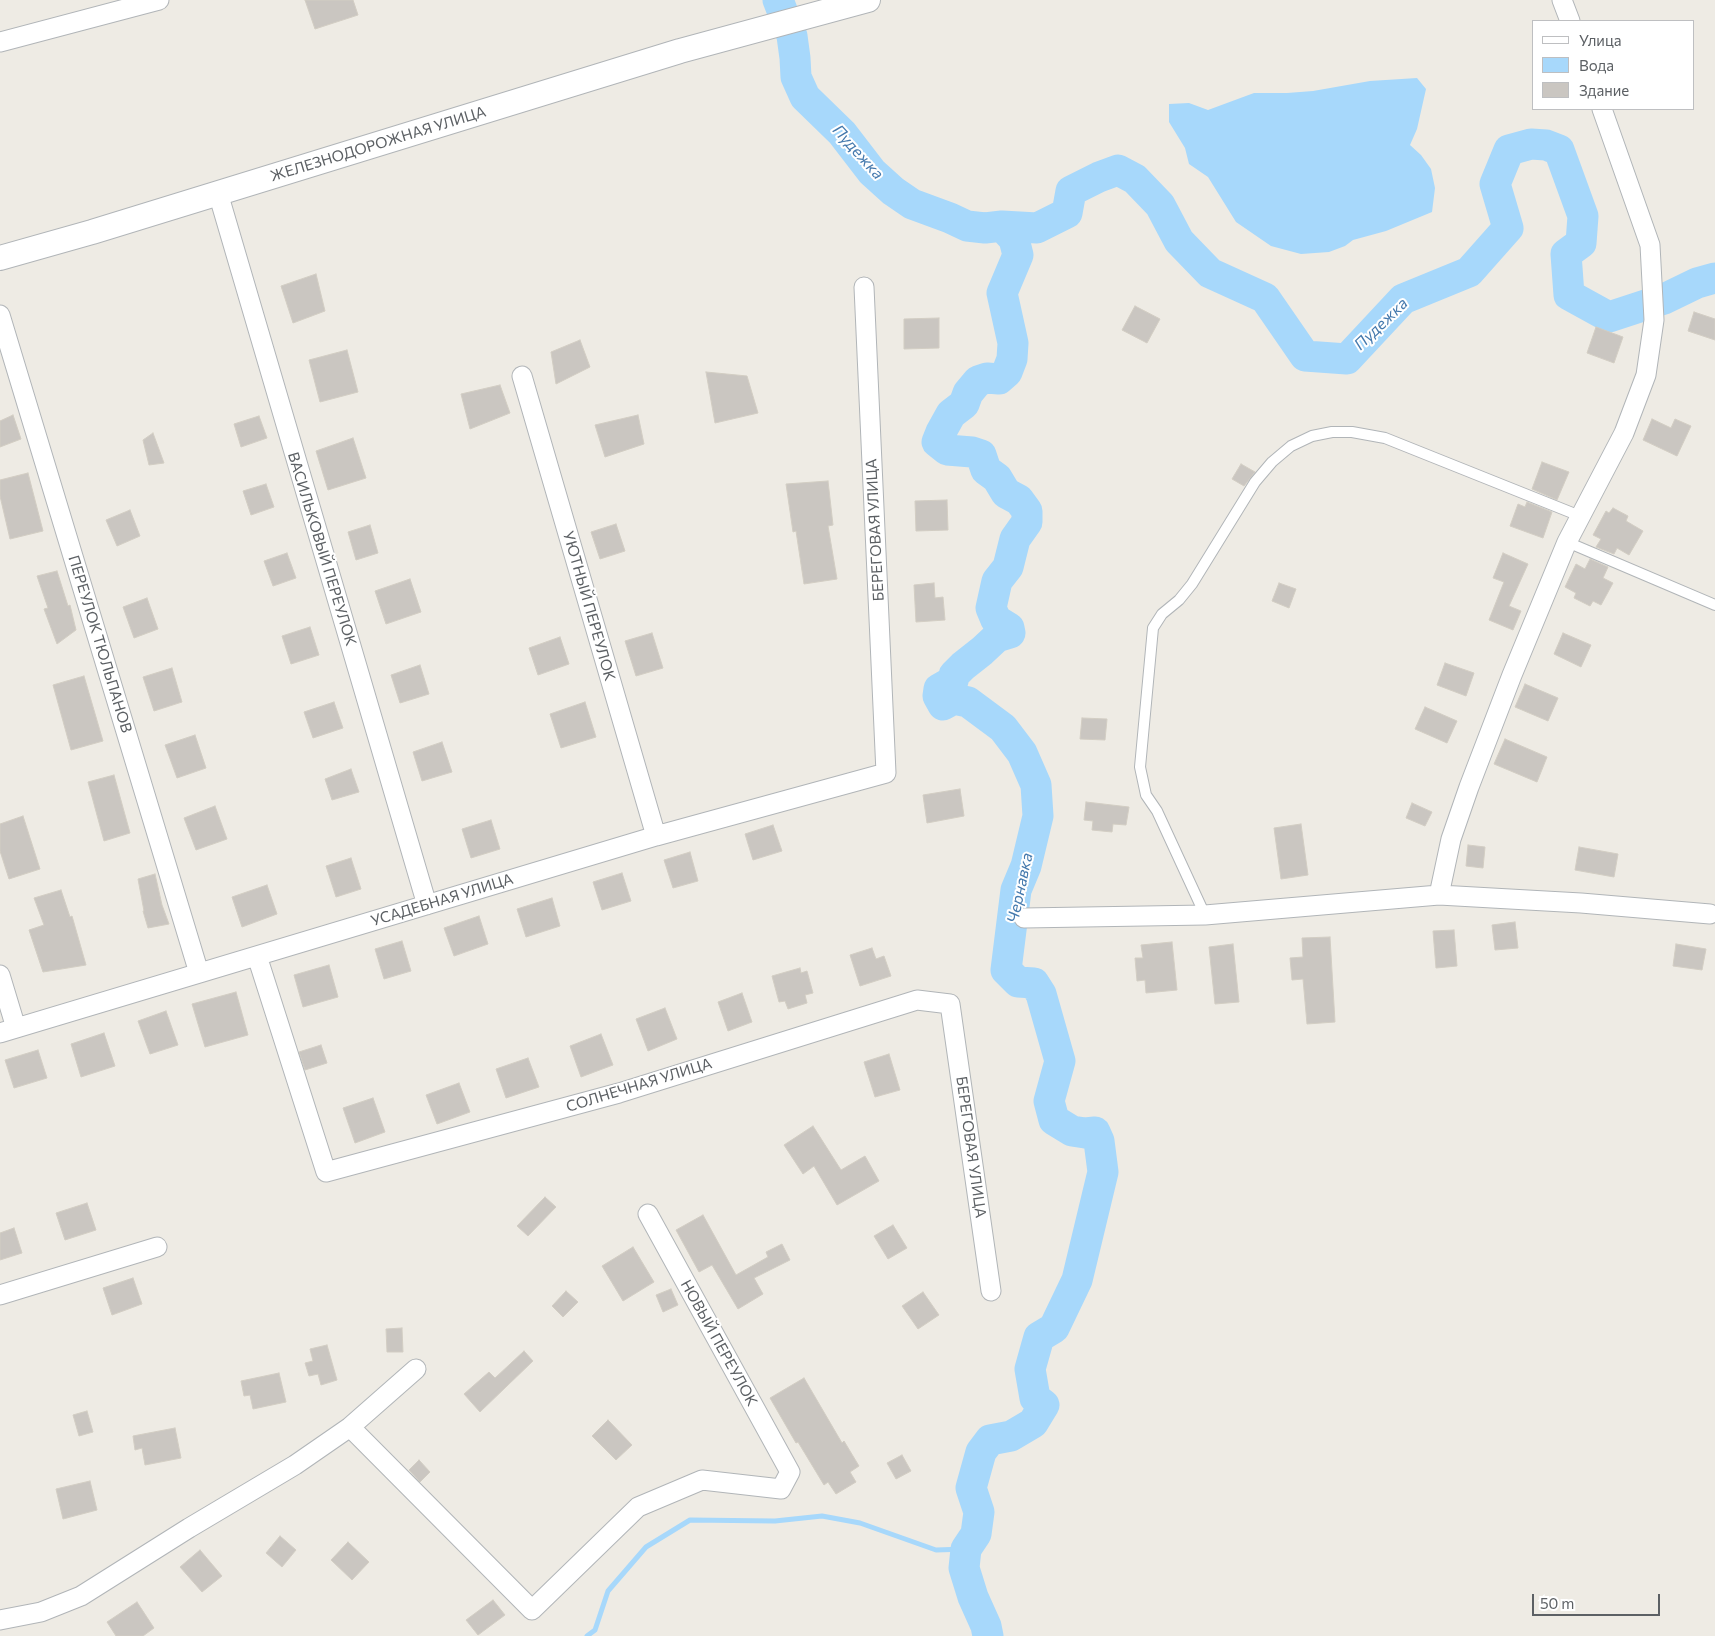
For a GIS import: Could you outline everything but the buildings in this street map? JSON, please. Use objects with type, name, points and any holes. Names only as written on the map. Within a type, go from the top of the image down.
[{"type":"street","points":[[0,42],[159,0]]},
{"type":"street","name":"ЖЕЛЕЗНОДОРОЖНАЯ УЛИЦА","points":[[0,258],[218,193],[680,50],[868,0]]},
{"type":"street","points":[[1562,0],[1570,20]]},
{"type":"street","points":[[1439,895],[1451,839],[1512,675],[1567,542],[1624,433],[1646,375],[1654,320],[1654,288],[1650,245],[1602,110]]},
{"type":"street","name":"ВАСИЛЬКОВЫЙ ПЕРЕУЛОК","points":[[218,193],[427,905]]},
{"type":"street","name":"БЕРЕГОВАЯ УЛИЦА","points":[[864,287],[886,773]]},
{"type":"street","name":"ПЕРЕУЛОК ТЮЛЬПАНОВ","points":[[0,315],[199,973]]},
{"type":"street","name":"УЮТНЫЙ ПЕРЕУЛОК","points":[[522,376],[656,836]]},
{"type":"street","name":"УСАДЕБНАЯ УЛИЦА","points":[[8,1030],[656,836],[886,773]]},
{"type":"street","points":[[1024,918],[1206,915],[1439,895],[1581,902],[1712,914]]},
{"type":"street","name":"СОЛНЕЧНАЯ УЛИЦА","points":[[257,956],[326,1172],[618,1093],[917,1000],[950,1004]]},
{"type":"street","points":[[0,975],[8,1030]]},
{"type":"street","name":"БЕРЕГОВАЯ УЛИЦА","points":[[950,1004],[991,1291]]},
{"type":"street","name":"НОВЫЙ ПЕРЕУЛОК","points":[[350,1427],[532,1610],[638,1506],[702,1480],[781,1489],[790,1472],[648,1214]]},
{"type":"street","points":[[0,1295],[157,1247]]},
{"type":"street","points":[[0,1620],[41,1612],[81,1596],[294,1465],[350,1427],[416,1369]]},
{"type":"lane","points":[[1206,915],[1157,810],[1146,795],[1140,767],[1153,628],[1162,614],[1192,584],[1255,482],[1272,462],[1292,446],[1312,436],[1332,432],[1352,432],[1385,438],[1580,516]]},
{"type":"lane","points":[[1567,542],[1715,605]]},
{"type":"water","points":[[1417,78],[1426,89],[1417,129],[1410,145],[1421,155],[1431,169],[1435,188],[1432,212],[1386,231],[1353,240],[1345,246],[1329,252],[1301,254],[1271,246],[1236,222],[1208,177],[1189,164],[1185,148],[1169,122],[1169,104],[1189,103],[1208,110],[1254,93],[1313,91],[1370,81]]},
{"type":"water","points":[[1059,1066],[1063,1071],[1065,1079],[1063,1090],[1052,1093],[1050,1097],[1046,1097],[1042,1093],[1042,1083],[1039,1080],[1041,1076]]},
{"type":"water","points":[[1098,1206],[1103,1209],[1103,1218],[1100,1226],[1091,1229],[1083,1225],[1081,1220],[1083,1212],[1087,1207]]},
{"type":"waterway","name":"Пудежка","points":[[778,0],[792,36],[796,77],[805,97],[842,133],[872,172],[893,191],[912,204],[967,226],[1037,228],[1067,213],[1071,191],[1118,170],[1135,179],[1160,205],[1179,241],[1210,273],[1265,298],[1305,356],[1347,359],[1403,299],[1469,272],[1508,228],[1495,184],[1509,150],[1531,144],[1546,145],[1559,150],[1583,216],[1581,243],[1566,254],[1569,295],[1609,317],[1664,299],[1697,283],[1715,278]]},
{"type":"waterway","name":"Чернавка","points":[[988,1636],[964,1568],[966,1549],[976,1534],[979,1512],[971,1488],[981,1452],[990,1440],[1011,1436],[1033,1423],[1044,1405],[1035,1398],[1030,1369],[1039,1337],[1054,1328],[1077,1280],[1103,1172],[1099,1141],[1095,1132],[1072,1131],[1054,1120],[1049,1101],[1060,1061],[1041,994],[1034,983],[1018,982],[1006,970],[1016,890],[1026,866],[1038,816],[1036,785],[1022,753],[1003,728],[968,702],[954,699],[943,705],[938,696],[939,689],[953,681],[954,675],[963,666],[997,637],[1010,633],[1009,628],[996,620],[991,608],[997,581],[1008,567],[1015,539],[1027,522],[1027,511],[1019,500],[1006,493],[997,478],[986,470],[981,455],[972,452],[947,450],[937,442],[951,414],[964,404],[968,393],[978,381],[987,378],[999,379],[1007,372],[1012,359],[1013,343],[1002,293],[1018,255],[1014,239],[1002,226]]},
{"type":"waterway","points":[[587,1636],[595,1630],[608,1591],[646,1547],[690,1520],[775,1521],[822,1516],[860,1523],[936,1550],[966,1549]]}]
